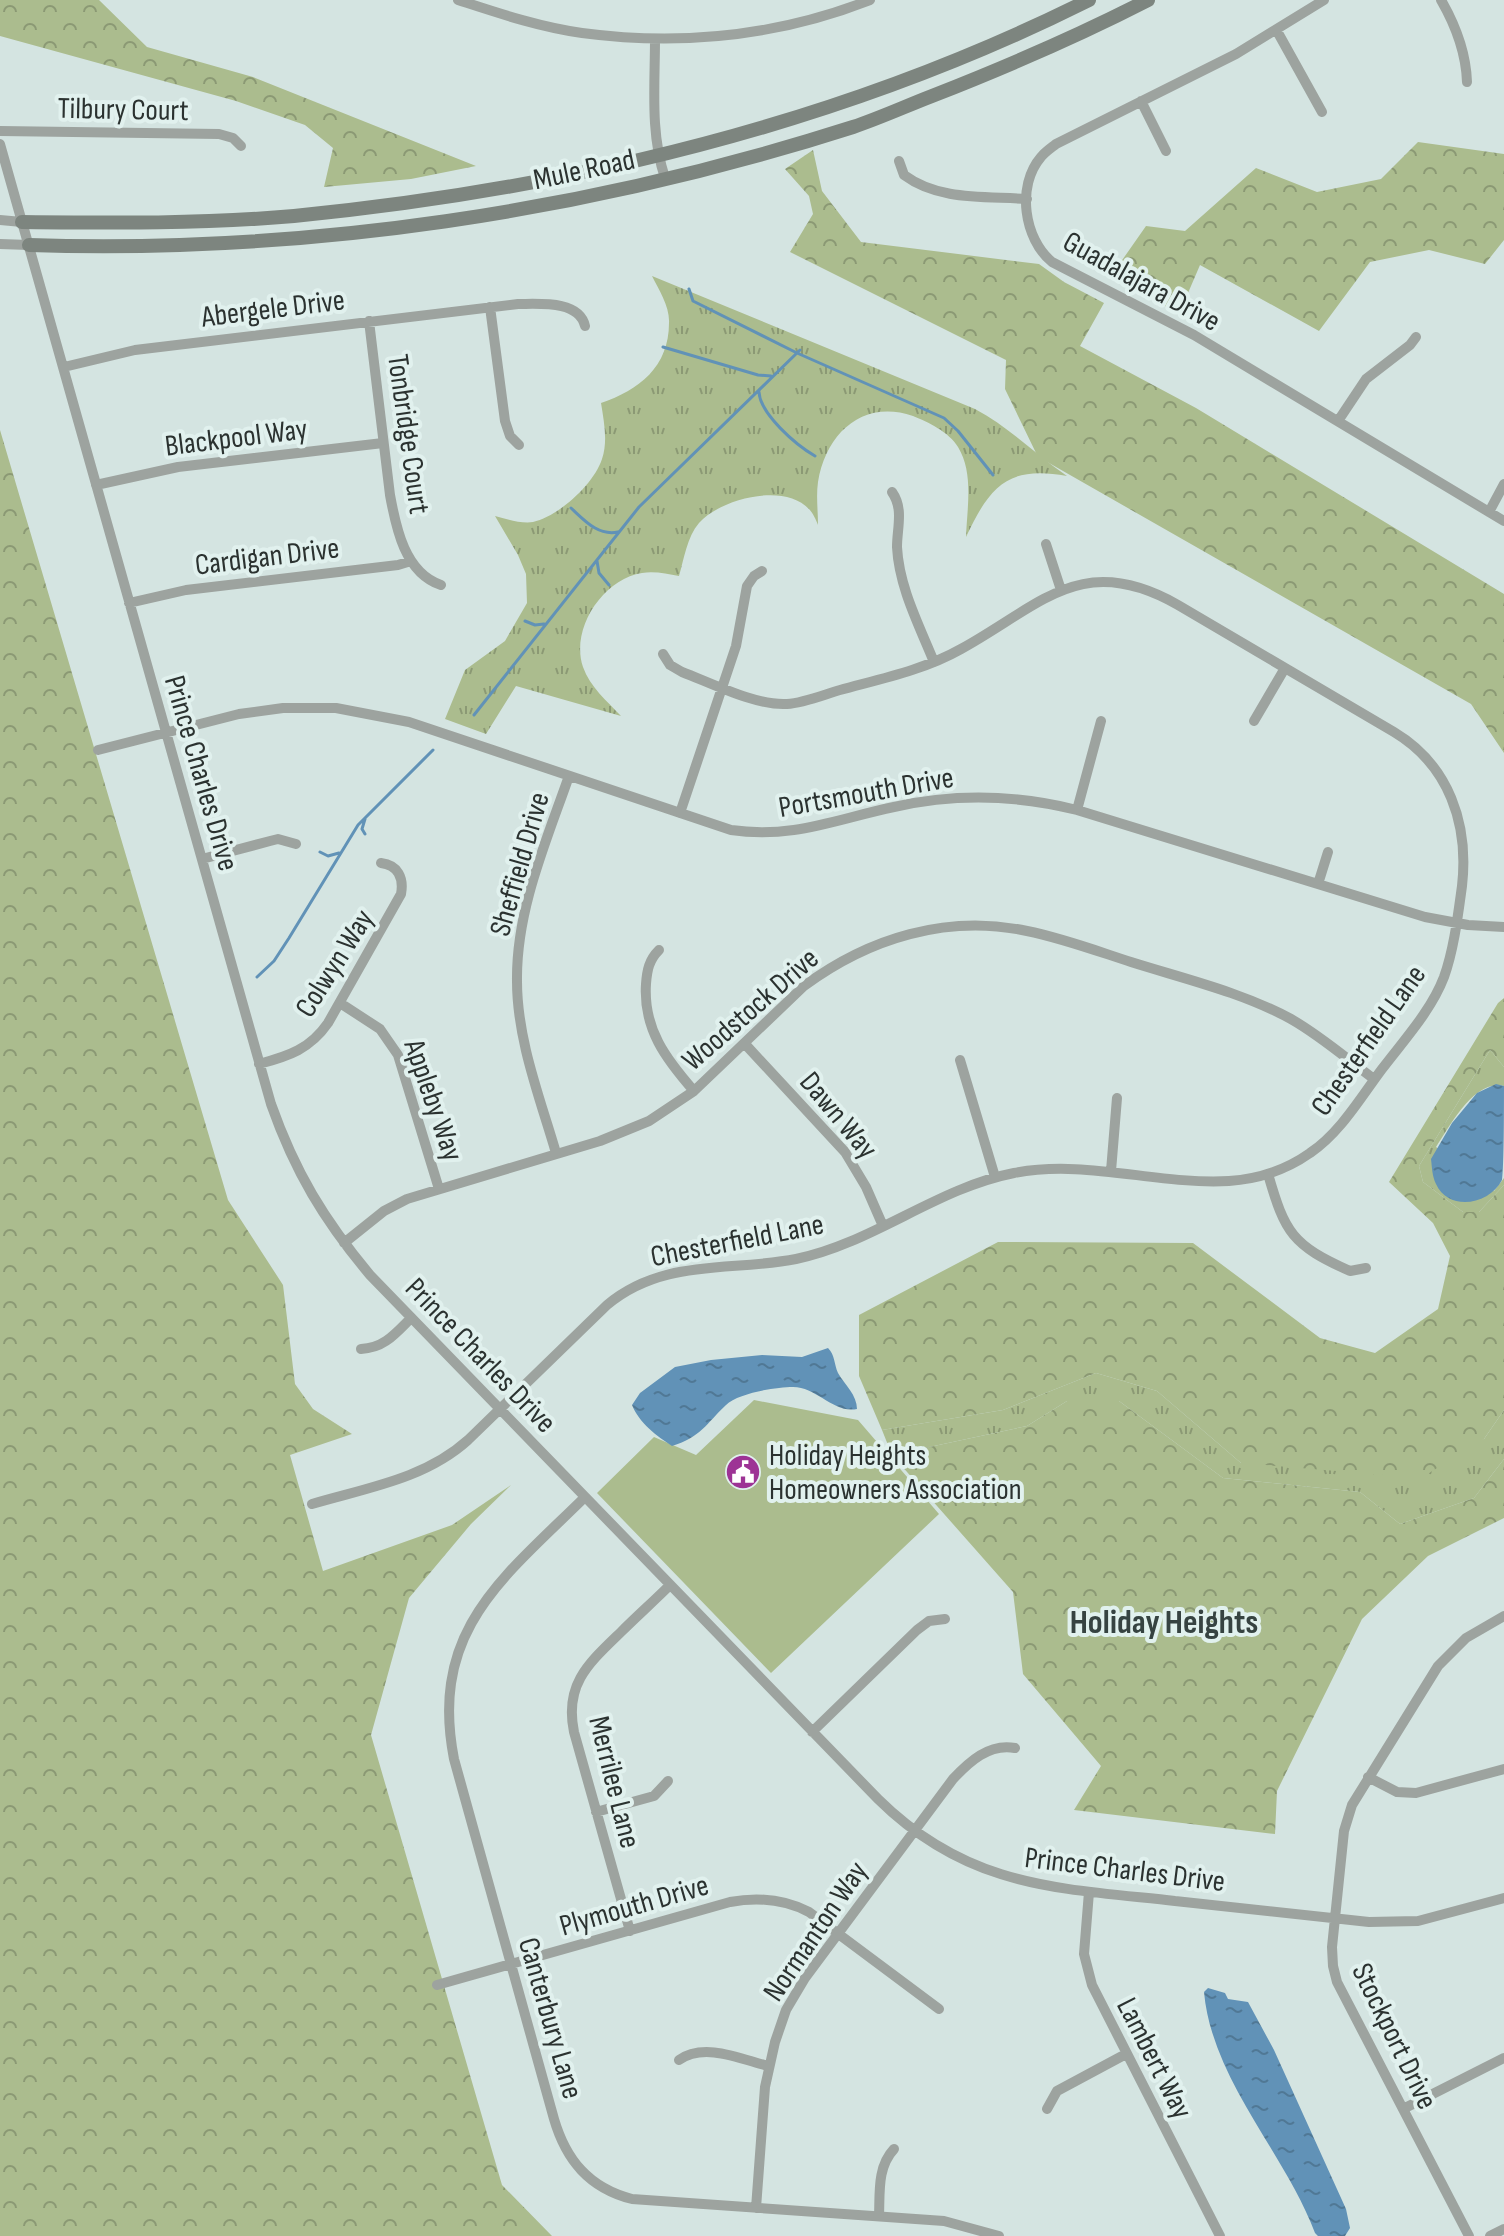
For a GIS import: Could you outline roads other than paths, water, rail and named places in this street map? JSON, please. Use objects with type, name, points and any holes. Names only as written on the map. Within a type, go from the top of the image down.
[{"type":"main road","name":"Mule Road","points":[[22,222],[190,222],[292,216],[487,192],[741,136],[935,69],[1089,0]]},
{"type":"main road","name":"Mule Road","points":[[29,245],[172,246],[313,238],[462,220],[584,197],[856,126],[1036,53],[1148,0]]},
{"type":"street","points":[[458,0],[511,18],[580,33],[655,39],[748,35],[794,25],[870,0]]},
{"type":"street","name":"Guadalajara Drive","points":[[1324,0],[1277,31],[1056,144],[1040,157],[1030,175],[1027,199],[1031,236],[1040,252],[1052,262],[1194,335],[1504,521]]},
{"type":"street","points":[[1441,0],[1454,21],[1464,53],[1467,82]]},
{"type":"street","points":[[1277,31],[1322,112]]},
{"type":"street","points":[[655,39],[655,130],[657,155],[665,178]]},
{"type":"street","points":[[1141,101],[1166,151]]},
{"type":"street","name":"Tilbury Court","points":[[0,131],[219,134],[233,138],[241,146]]},
{"type":"street","name":"Prince Charles Drive","points":[[0,144],[274,1113],[293,1162],[312,1197],[344,1243],[411,1318],[878,1799],[914,1831],[948,1853],[985,1871],[1040,1886],[1383,1923],[1446,1915],[1504,1898]]},
{"type":"street","points":[[899,161],[904,175],[932,191],[1027,199]]},
{"type":"street","name":"Mule Road","points":[[0,220],[22,222]]},
{"type":"street","name":"Mule Road","points":[[0,244],[29,245]]},
{"type":"street","name":"Abergele Drive","points":[[64,367],[135,350],[490,307],[556,305],[576,311],[585,326]]},
{"type":"street","points":[[490,307],[505,421],[510,436],[519,445]]},
{"type":"street","name":"Tonbridge Court","points":[[369,321],[392,507],[411,561]]},
{"type":"street","points":[[1338,421],[1366,379],[1416,337]]},
{"type":"street","name":"Blackpool Way","points":[[96,485],[163,470],[383,443]]},
{"type":"street","points":[[1489,512],[1504,484]]},
{"type":"street","points":[[892,492],[900,507],[897,549],[902,581],[934,662]]},
{"type":"street","points":[[1046,544],[1061,590]]},
{"type":"street","points":[[411,561],[427,579],[441,585]]},
{"type":"street","name":"Cardigan Drive","points":[[129,603],[186,590],[411,561]]},
{"type":"street","points":[[680,813],[736,646],[747,586],[762,571]]},
{"type":"street","name":"Chesterfield Lane","points":[[312,1504],[426,1469],[460,1447],[607,1305],[643,1282],[674,1272],[779,1262],[811,1255],[995,1177],[1052,1169],[1218,1181],[1247,1179],[1295,1163],[1322,1144],[1437,992],[1448,965],[1462,888],[1463,841],[1453,800],[1439,773],[1404,738],[1178,605],[1147,590],[1109,582],[1061,590],[1038,600],[961,649],[934,662],[786,704],[764,701],[675,669],[663,654]]},
{"type":"street","points":[[1254,721],[1285,668]]},
{"type":"street","name":"Portsmouth Drive","points":[[98,750],[166,731],[260,711],[336,708],[409,722],[731,830],[773,834],[812,828],[895,806],[955,798],[1027,800],[1077,810],[1417,915],[1455,923],[1504,927]]},
{"type":"street","points":[[1077,810],[1101,721]]},
{"type":"street","name":"Sheffield Drive","points":[[556,1153],[525,1047],[516,982],[525,907],[569,776]]},
{"type":"street","points":[[202,859],[278,839],[296,844]]},
{"type":"street","points":[[1318,884],[1328,852]]},
{"type":"street","name":"Colwyn Way","points":[[259,1064],[289,1056],[308,1045],[322,1032],[340,1003],[401,894],[397,870],[381,863]]},
{"type":"street","name":"Woodstock Drive","points":[[344,1243],[394,1205],[621,1134],[660,1114],[694,1091],[804,986],[856,953],[922,931],[959,926],[993,927],[1044,935],[1233,993],[1294,1021],[1374,1079]]},
{"type":"street","points":[[659,950],[647,971],[649,1019],[660,1048],[694,1091]]},
{"type":"street","name":"Appleby Way","points":[[340,1003],[380,1029],[398,1055],[439,1189]]},
{"type":"street","name":"Dawn Way","points":[[745,1044],[845,1152],[866,1187],[883,1226]]},
{"type":"street","points":[[960,1060],[995,1177]]},
{"type":"street","points":[[1111,1171],[1117,1098]]},
{"type":"street","points":[[1268,1174],[1279,1211],[1295,1239],[1350,1271],[1366,1268]]},
{"type":"street","points":[[361,1349],[387,1342],[411,1318]]},
{"type":"street","name":"Canterbury Lane","points":[[585,1497],[484,1600],[463,1637],[450,1687],[448,1716],[454,1759],[511,1964],[558,2132],[572,2160],[587,2177],[607,2191],[632,2199],[944,2221],[999,2236]]},
{"type":"street","name":"Merrilee Lane","points":[[630,1931],[572,1724],[571,1705],[575,1688],[595,1658],[670,1585]]},
{"type":"street","name":"Stockport Drive","points":[[1469,2236],[1337,1982],[1332,1957],[1346,1823],[1352,1805],[1438,1666],[1466,1638],[1504,1616]]},
{"type":"street","points":[[812,1732],[917,1630],[929,1621],[945,1619]]},
{"type":"street","name":"Normanton Way","points":[[756,2208],[768,2066],[792,1999],[953,1779],[973,1760],[1000,1747],[1015,1748]]},
{"type":"street","points":[[1368,1777],[1397,1792],[1416,1793],[1504,1769]]},
{"type":"street","points":[[596,1812],[654,1796],[668,1781]]},
{"type":"street","name":"Lambert Way","points":[[1089,1892],[1084,1943],[1088,1976],[1220,2236]]},
{"type":"street","name":"Plymouth Drive","points":[[437,1985],[730,1902],[775,1900],[798,1906],[939,2009]]},
{"type":"street","points":[[679,2060],[691,2053],[704,2051],[768,2066]]},
{"type":"street","points":[[1047,2109],[1057,2091],[1126,2054]]},
{"type":"street","points":[[1403,2109],[1504,2058]]},
{"type":"street","points":[[879,2216],[882,2170],[894,2149]]},
{"type":"street","points":[[1490,2236],[1504,2229]]},
{"type":"water","points":[[1496,1084],[1504,1086],[1502,1180],[1479,1200],[1459,1202],[1450,1199],[1436,1184],[1431,1159],[1452,1123],[1477,1093]]},
{"type":"water","points":[[828,1348],[838,1373],[855,1399],[857,1409],[841,1408],[802,1388],[786,1387],[758,1392],[732,1401],[697,1434],[672,1446],[644,1423],[632,1405],[640,1393],[675,1367],[762,1355],[802,1357]]},
{"type":"water","points":[[1208,1988],[1225,1993],[1228,1999],[1248,2002],[1274,2050],[1346,2209],[1350,2228],[1345,2236],[1318,2236],[1315,2233],[1302,2203],[1220,2056],[1204,1992]]},
{"type":"waterway","points":[[689,289],[693,301],[797,353],[944,418],[993,475]]},
{"type":"waterway","points":[[663,347],[758,375],[771,376]]},
{"type":"waterway","points":[[474,715],[639,507],[800,350]]},
{"type":"waterway","points":[[759,392],[772,419],[789,437],[815,456]]},
{"type":"waterway","points":[[571,508],[598,530],[618,532]]},
{"type":"waterway","points":[[597,561],[599,573],[609,585]]},
{"type":"waterway","points":[[525,621],[544,624]]},
{"type":"waterway","points":[[257,977],[274,961],[358,825],[433,750]]},
{"type":"waterway","points":[[365,819],[362,829],[365,834]]},
{"type":"waterway","points":[[320,852],[328,856],[339,853]]},
{"type":"place","name":"Holiday Heights Homeowners Association","points":[[743,1472]]},
{"type":"district","name":"Holiday Heights","points":[[1164,1621]]}]
